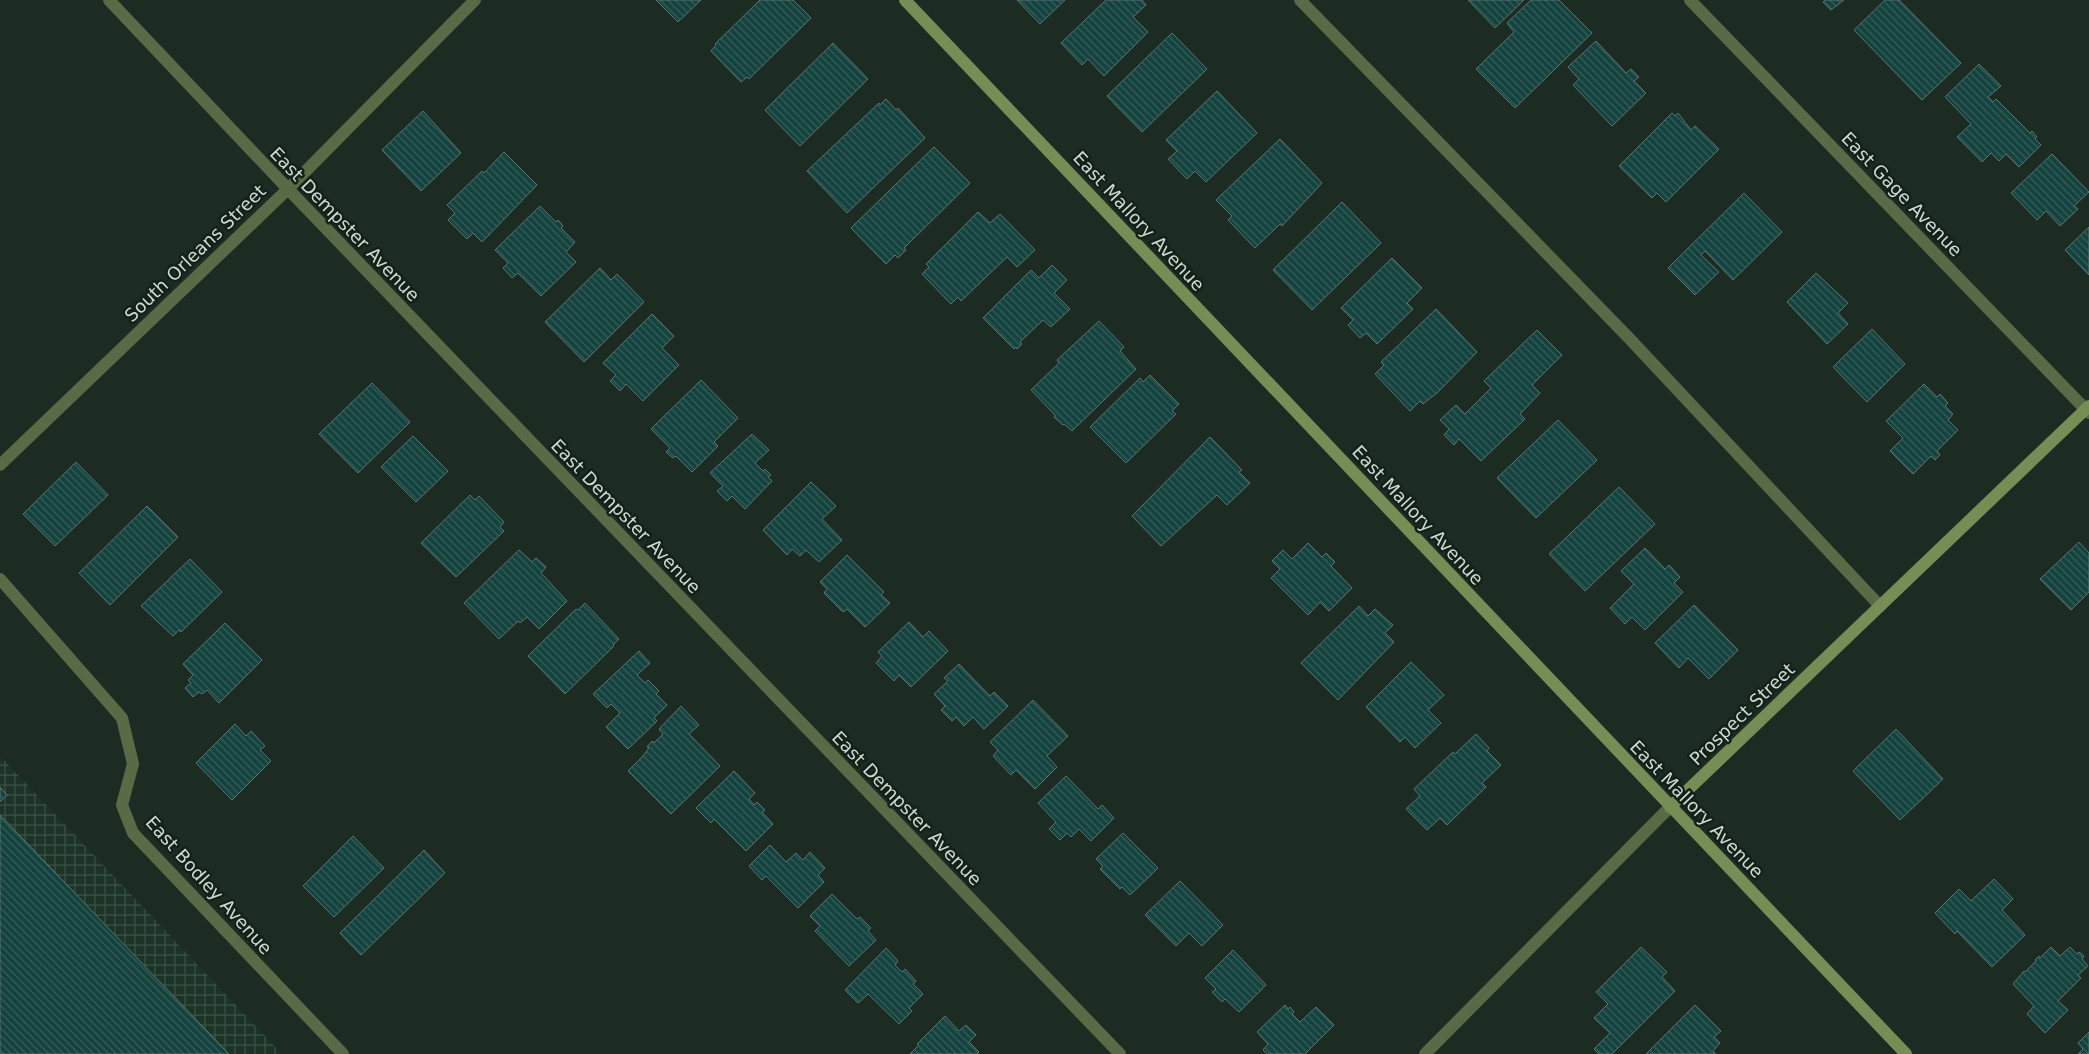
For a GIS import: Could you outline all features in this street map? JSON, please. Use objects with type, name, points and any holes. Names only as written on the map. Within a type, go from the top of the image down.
[{"type":"main road","name":"East Mallory Avenue","points":[[905,0],[1906,1054]]},
{"type":"main road","name":"Prospect Street","points":[[1670,807],[2088,409]]},
{"type":"street","name":"East Dempster Avenue","points":[[109,0],[288,189],[1120,1054]]},
{"type":"street","name":"South Orleans Street","points":[[0,465],[288,189],[476,0]]},
{"type":"street","points":[[1300,0],[1679,392],[1880,606]]},
{"type":"street","name":"East Gage Avenue","points":[[1690,0],[2088,409]]},
{"type":"street","name":"East Bodley Avenue","points":[[0,578],[122,718],[133,764],[122,805],[133,834],[342,1054]]},
{"type":"street","name":"Prospect Street","points":[[1425,1054],[1670,807]]},
{"type":"shaded area","points":[[0,756],[282,1054],[0,1054]]},
{"type":"building","points":[[656,0],[701,0],[678,22]]},
{"type":"building","points":[[760,0],[793,0],[811,18],[749,79],[747,77],[741,82],[711,51],[715,44]]},
{"type":"building","points":[[1017,0],[1065,0],[1040,24]]},
{"type":"building","points":[[1106,0],[1142,0],[1146,5],[1133,17],[1148,32],[1104,76],[1088,59],[1082,65],[1061,43]]},
{"type":"building","points":[[1468,0],[1524,0],[1495,28]]},
{"type":"building","points":[[1531,0],[1559,0],[1592,33],[1515,108],[1476,69],[1514,32],[1507,23]]},
{"type":"building","points":[[1825,0],[1844,0],[1831,10],[1823,2]]},
{"type":"building","points":[[1885,0],[1899,0],[1961,63],[1922,100],[1854,30]]},
{"type":"building","points":[[1172,33],[1207,69],[1142,132],[1107,96]]},
{"type":"building","points":[[1596,41],[1626,73],[1631,69],[1639,77],[1634,81],[1646,93],[1612,126],[1573,85],[1579,79],[1568,67]]},
{"type":"building","points":[[833,43],[868,79],[800,146],[765,110]]},
{"type":"building","points":[[1979,64],[2001,86],[1988,97],[1993,102],[1996,99],[2030,133],[2032,131],[2037,137],[2035,139],[2041,145],[2019,167],[2006,154],[1999,161],[1991,153],[1982,162],[1957,137],[1971,124],[1945,97]]},
{"type":"building","points":[[1217,91],[1257,133],[1206,182],[1195,171],[1187,179],[1168,159],[1177,151],[1166,140]]},
{"type":"building","points":[[886,99],[896,110],[898,108],[925,138],[847,213],[807,171],[879,103],[880,105]]},
{"type":"building","points":[[423,111],[461,153],[421,191],[382,150]]},
{"type":"building","points":[[1672,113],[1675,116],[1678,113],[1691,130],[1695,126],[1719,149],[1666,202],[1657,193],[1652,198],[1619,166]]},
{"type":"building","points":[[1280,139],[1322,183],[1282,226],[1280,224],[1255,248],[1228,220],[1232,216],[1216,200]]},
{"type":"building","points":[[934,147],[970,183],[904,248],[906,250],[898,258],[895,255],[886,264],[851,228]]},
{"type":"building","points":[[504,152],[537,185],[482,242],[473,233],[467,239],[448,220],[455,213],[447,205],[482,171],[484,173]]},
{"type":"building","points":[[2052,154],[2089,192],[2074,206],[2078,209],[2060,226],[2046,211],[2037,220],[2011,193]]},
{"type":"building","points":[[1744,193],[1782,232],[1733,280],[1705,251],[1701,255],[1719,272],[1695,295],[1668,268]]},
{"type":"building","points":[[1342,202],[1381,243],[1312,310],[1273,270]]},
{"type":"building","points":[[540,206],[556,222],[558,220],[563,226],[561,228],[575,242],[566,252],[576,262],[541,296],[518,273],[512,278],[503,268],[508,263],[495,250]]},
{"type":"building","points":[[978,212],[990,223],[1000,214],[1035,250],[1017,267],[1007,257],[961,301],[958,297],[951,304],[922,274],[929,267],[926,264]]},
{"type":"building","points":[[2089,227],[2089,275],[2065,250]]},
{"type":"building","points":[[1392,258],[1422,288],[1407,303],[1413,309],[1377,344],[1366,333],[1360,338],[1348,325],[1353,320],[1341,308]]},
{"type":"building","points":[[1052,265],[1067,280],[1054,293],[1070,309],[1051,327],[1043,320],[1020,342],[1022,344],[1017,349],[1016,347],[1014,349],[983,318],[1031,270],[1039,278]]},
{"type":"building","points":[[600,268],[611,280],[617,274],[644,302],[584,362],[545,322]]},
{"type":"building","points":[[1816,273],[1848,303],[1838,313],[1848,324],[1827,344],[1787,302]]},
{"type":"building","points":[[1436,309],[1477,352],[1438,392],[1423,404],[1420,401],[1410,411],[1375,374],[1384,365],[1381,362]]},
{"type":"building","points":[[652,314],[674,336],[662,348],[679,365],[643,401],[626,384],[620,391],[610,381],[616,375],[603,363]]},
{"type":"building","points":[[1099,321],[1124,347],[1120,351],[1136,369],[1072,431],[1054,417],[1055,415],[1031,390],[1059,363],[1057,360]]},
{"type":"building","points":[[1872,329],[1905,364],[1867,402],[1833,367]]},
{"type":"building","points":[[1537,330],[1562,355],[1532,385],[1540,393],[1520,414],[1525,419],[1481,461],[1459,439],[1454,445],[1444,435],[1449,429],[1440,420],[1456,405],[1465,414],[1491,388],[1484,381]]},
{"type":"building","points":[[1150,375],[1179,404],[1172,411],[1176,414],[1126,463],[1090,427],[1140,378],[1143,382]]},
{"type":"building","points":[[701,380],[738,418],[714,442],[718,446],[692,472],[676,456],[673,458],[666,452],[670,448],[651,429]]},
{"type":"building","points":[[372,383],[410,422],[358,473],[319,434]]},
{"type":"building","points":[[1924,384],[1937,397],[1940,394],[1948,403],[1945,406],[1953,414],[1948,420],[1958,430],[1937,451],[1940,455],[1935,460],[1931,456],[1913,474],[1890,451],[1903,438],[1886,421]]},
{"type":"building","points":[[1558,420],[1597,460],[1536,518],[1497,478]]},
{"type":"building","points":[[752,434],[769,450],[755,463],[763,471],[765,469],[771,475],[768,477],[772,481],[745,509],[732,496],[727,501],[717,491],[723,486],[710,473]]},
{"type":"building","points":[[413,436],[448,471],[416,502],[381,467]]},
{"type":"building","points":[[1210,437],[1242,470],[1239,472],[1250,483],[1227,505],[1217,495],[1161,546],[1132,516]]},
{"type":"building","points":[[76,462],[108,495],[55,546],[23,514]]},
{"type":"building","points":[[811,482],[836,506],[822,519],[842,540],[819,562],[806,550],[800,556],[792,549],[787,555],[763,530]]},
{"type":"building","points":[[1619,487],[1655,524],[1585,591],[1549,554]]},
{"type":"building","points":[[470,495],[475,500],[479,496],[504,522],[500,527],[504,531],[456,577],[421,543]]},
{"type":"building","points":[[147,506],[178,537],[110,605],[79,573]]},
{"type":"building","points":[[2079,542],[2089,553],[2089,592],[2071,610],[2040,579]]},
{"type":"building","points":[[1308,543],[1322,557],[1326,553],[1335,562],[1331,566],[1352,588],[1329,611],[1320,602],[1308,615],[1271,578],[1280,569],[1272,561],[1283,550],[1292,559]]},
{"type":"building","points":[[1645,548],[1665,569],[1669,565],[1680,577],[1674,583],[1683,592],[1645,630],[1632,617],[1625,624],[1610,608],[1634,584],[1621,571]]},
{"type":"building","points":[[519,550],[532,562],[536,558],[546,567],[541,573],[567,601],[539,629],[527,617],[520,623],[518,621],[499,639],[464,603]]},
{"type":"building","points":[[847,555],[884,592],[881,595],[890,603],[865,627],[847,609],[843,612],[824,593],[827,589],[820,582]]},
{"type":"building","points":[[190,559],[222,592],[181,632],[179,630],[173,636],[141,606]]},
{"type":"building","points":[[585,603],[619,639],[565,694],[528,656],[576,609],[578,610]]},
{"type":"building","points":[[1694,605],[1738,650],[1709,679],[1688,658],[1679,668],[1655,643]]},
{"type":"building","points":[[1359,606],[1368,616],[1375,609],[1393,625],[1385,633],[1394,642],[1338,700],[1301,663]]},
{"type":"building","points":[[909,622],[923,637],[929,631],[948,651],[911,687],[899,675],[894,681],[876,663],[882,656],[878,652]]},
{"type":"building","points":[[225,623],[262,660],[219,703],[207,690],[202,694],[199,692],[193,697],[185,688],[191,683],[188,680],[193,675],[183,664]]},
{"type":"building","points":[[639,651],[650,663],[637,675],[645,683],[648,680],[659,691],[656,694],[667,705],[654,718],[657,721],[628,749],[606,727],[620,713],[611,704],[607,708],[593,694]]},
{"type":"building","points":[[1411,662],[1444,695],[1428,710],[1441,723],[1415,748],[1405,737],[1400,742],[1366,707]]},
{"type":"building","points":[[959,664],[990,696],[994,692],[1008,706],[984,729],[973,717],[964,726],[956,717],[952,721],[941,710],[945,706],[934,694],[948,681],[944,678]]},
{"type":"building","points":[[1033,700],[1068,736],[1047,756],[1057,767],[1035,789],[1016,770],[1011,775],[993,756],[998,750],[990,742]]},
{"type":"building","points":[[681,706],[699,725],[689,734],[720,766],[671,814],[628,771],[642,757],[652,741],[654,743],[663,734],[659,729]]},
{"type":"building","points":[[235,724],[246,736],[251,731],[265,746],[260,750],[271,761],[232,800],[196,763]]},
{"type":"building","points":[[1896,729],[1943,779],[1900,820],[1853,771]]},
{"type":"building","points":[[1476,734],[1489,748],[1487,751],[1501,765],[1482,783],[1486,787],[1447,825],[1440,818],[1427,830],[1406,809],[1420,796],[1414,789],[1453,752],[1455,754]]},
{"type":"building","points":[[734,771],[755,793],[749,799],[754,805],[757,802],[765,810],[762,812],[773,824],[746,851],[714,819],[711,823],[696,808]]},
{"type":"building","points":[[1066,776],[1098,809],[1102,805],[1114,818],[1091,841],[1079,829],[1071,837],[1067,833],[1060,840],[1049,829],[1056,822],[1038,803]]},
{"type":"building","points":[[0,787],[7,795],[0,802]]},
{"type":"building","points":[[0,815],[229,1054],[0,1054]]},
{"type":"building","points":[[1123,833],[1158,868],[1130,895],[1122,887],[1120,889],[1100,869],[1103,866],[1096,859]]},
{"type":"building","points":[[353,836],[384,868],[334,917],[303,886]]},
{"type":"building","points":[[770,845],[786,862],[796,853],[803,860],[810,852],[825,868],[818,875],[824,882],[798,908],[766,876],[762,880],[749,866]]},
{"type":"building","points":[[424,850],[445,873],[361,955],[340,933]]},
{"type":"building","points":[[1994,879],[2013,899],[2002,910],[2025,935],[1992,967],[1957,931],[1955,934],[1935,913],[1959,889],[1971,901]]},
{"type":"building","points":[[1180,881],[1223,925],[1202,946],[1189,933],[1176,946],[1145,915]]},
{"type":"building","points":[[832,894],[857,919],[860,917],[871,928],[868,931],[876,940],[849,966],[815,931],[820,926],[810,916]]},
{"type":"building","points":[[1641,947],[1667,972],[1662,977],[1675,991],[1612,1054],[1599,1054],[1594,1049],[1610,1033],[1594,1018],[1608,1004],[1596,992]]},
{"type":"building","points":[[2051,947],[2060,956],[2070,947],[2077,954],[2079,952],[2084,956],[2082,959],[2088,966],[2078,975],[2081,978],[2058,1001],[2068,1010],[2045,1033],[2027,1014],[2034,1006],[2013,984],[2039,956],[2040,958]]},
{"type":"building","points":[[886,948],[898,961],[895,965],[902,972],[905,969],[916,981],[913,984],[923,994],[909,1008],[912,1011],[899,1024],[868,994],[858,1003],[845,990]]},
{"type":"building","points":[[1233,950],[1266,985],[1239,1012],[1225,999],[1222,1002],[1212,992],[1216,989],[1205,978]]},
{"type":"building","points":[[1285,1005],[1288,1009],[1290,1007],[1294,1012],[1292,1014],[1300,1022],[1316,1007],[1334,1025],[1305,1054],[1267,1054],[1263,1050],[1268,1044],[1257,1032]]},
{"type":"building","points":[[1695,1005],[1721,1031],[1714,1037],[1720,1043],[1713,1051],[1716,1054],[1646,1054]]},
{"type":"building","points":[[945,1016],[959,1031],[966,1025],[976,1035],[969,1042],[979,1052],[977,1054],[910,1054],[919,1045],[917,1044]]},
{"type":"building","points":[[2089,1032],[2089,1054],[2078,1054],[2083,1049],[2078,1043]]}]
